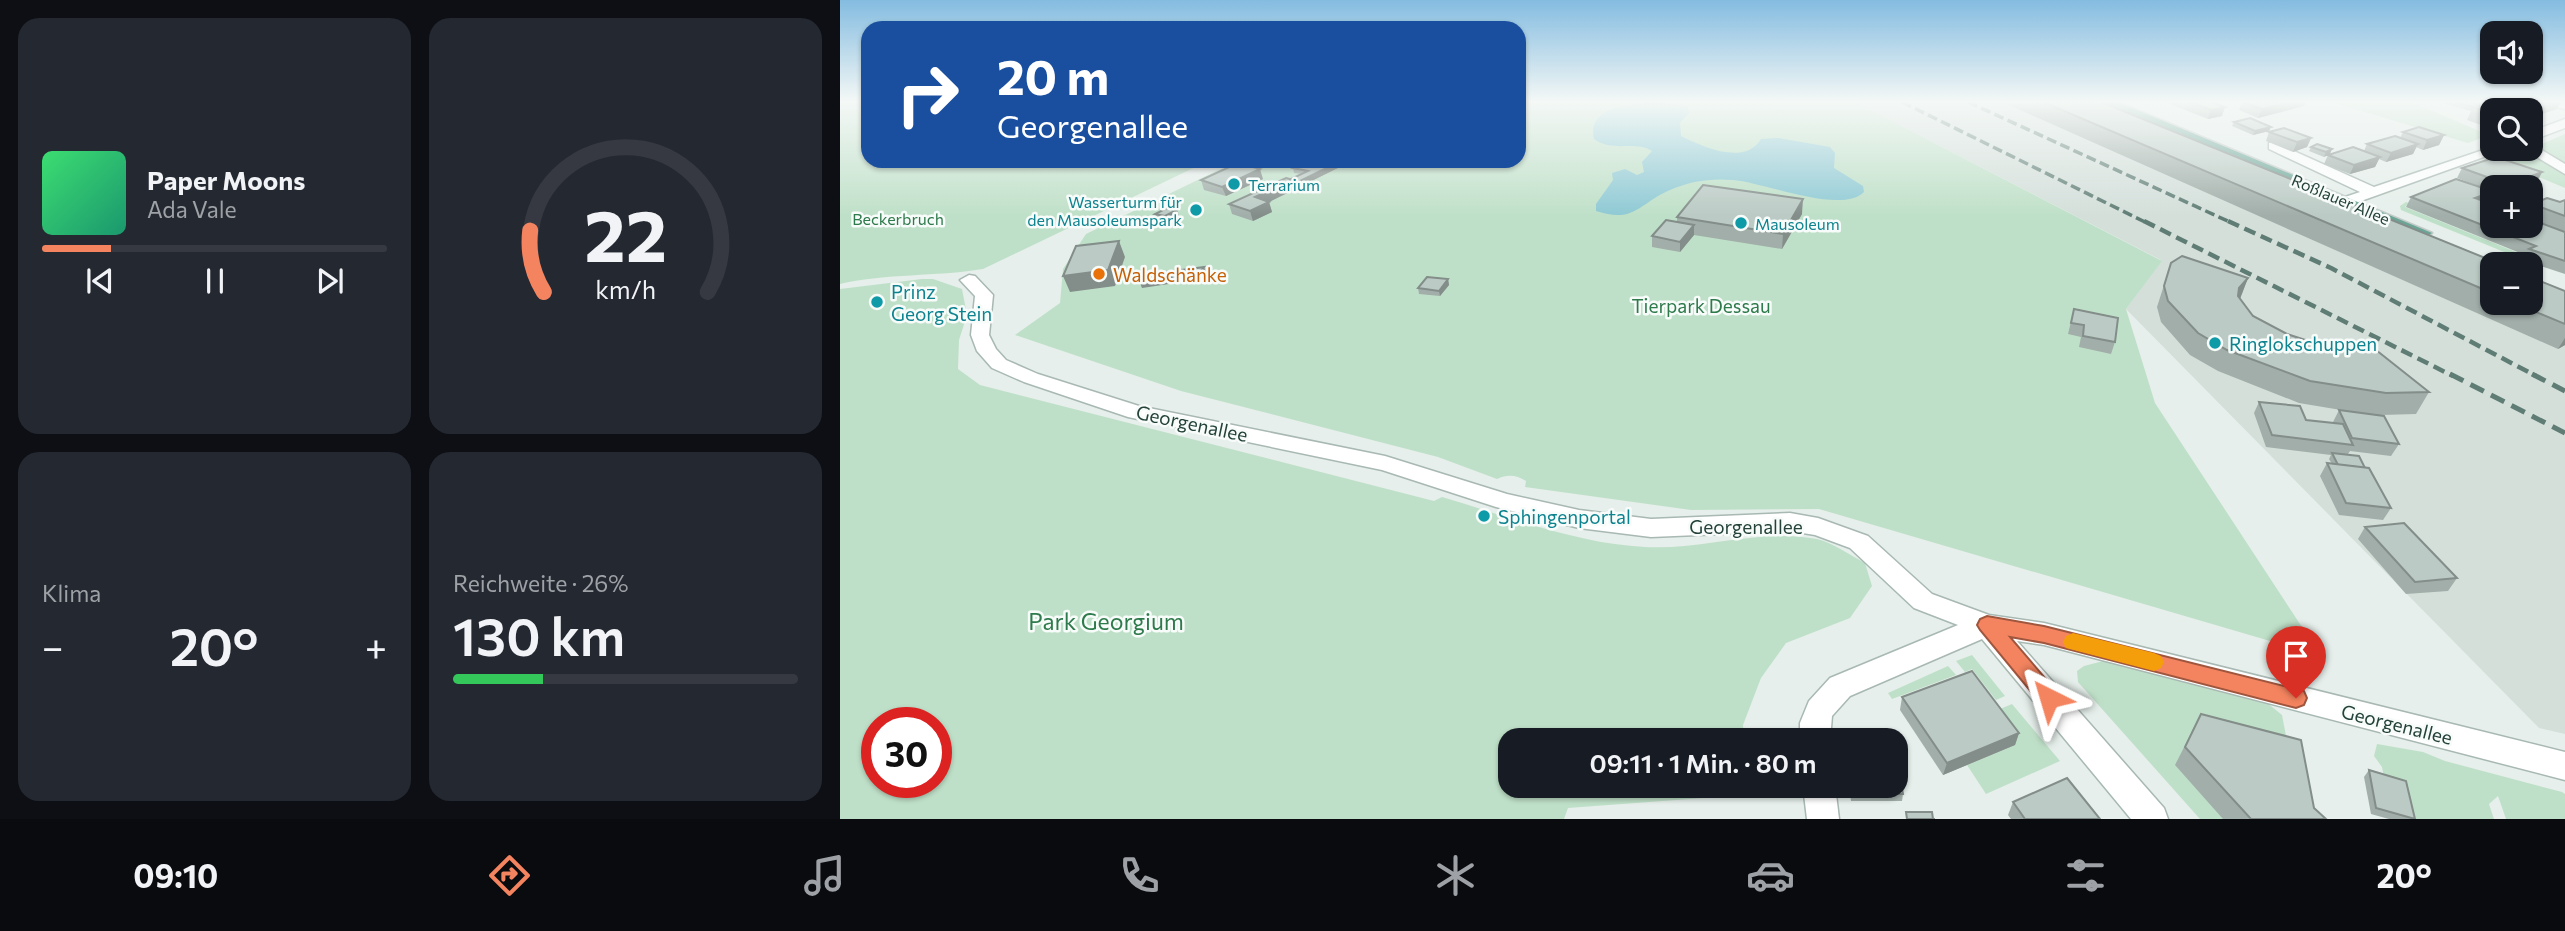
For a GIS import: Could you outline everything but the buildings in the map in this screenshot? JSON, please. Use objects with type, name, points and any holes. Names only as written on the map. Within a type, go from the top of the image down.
[{"type":"main road","name":"Roßlauer Allee","points":[[2200,140],[2435,239]]},
{"type":"street","points":[[2274,146],[2375,192]]},
{"type":"street","points":[[2347,201],[2480,156]]},
{"type":"street","points":[[2543,156],[2565,170]]},
{"type":"street","name":"Georgenallee","points":[[969,280],[984,295],[980,335],[987,351],[999,364],[1031,378],[1135,412],[1385,463],[1504,501],[1579,519],[1651,528],[1790,522],[1818,527],[1859,542],[1923,601],[1987,625],[2044,634],[2565,766]]},
{"type":"street","points":[[1814,728],[1813,722],[1820,704],[1840,687],[1987,625],[2152,819]]},
{"type":"street","points":[[1820,798],[1823,819]]},
{"type":"shaded area","points":[[1929,140],[2163,140],[2480,297],[2480,315],[2543,315],[2543,304],[2565,304],[2565,734],[2539,728],[2126,309],[2161,260]]},
{"type":"green space","name":"Beckerbruch","points":[[840,140],[861,140],[861,168],[1193,168],[983,269],[875,278],[840,284]]},
{"type":"green space","name":"Tierpark Dessau","points":[[1526,140],[1929,140],[2162,261],[2126,309],[2155,403],[2321,656],[1819,509],[1691,510],[1525,487],[1526,481],[1515,476],[1497,479],[1438,457],[1181,391],[1015,335],[1060,303],[1063,269],[1086,234],[1223,168],[1526,168]]},
{"type":"green space","points":[[2565,140],[2565,188],[2543,179],[2543,175],[2534,175],[2500,161],[2543,161],[2543,143]]},
{"type":"green space","points":[[2409,203],[2405,207],[2516,252],[2504,252],[2401,210],[2400,206]]},
{"type":"green space","name":"Park Georgium","points":[[933,279],[962,289],[967,315],[959,340],[958,369],[980,385],[1434,501],[1442,497],[1594,541],[1666,547],[1753,537],[1796,536],[1817,539],[1865,563],[1872,586],[1850,618],[1786,643],[1761,678],[1743,728],[1498,728],[1498,798],[1703,798],[1568,808],[1564,819],[840,819],[840,289]]},
{"type":"green space","points":[[1972,655],[2005,696],[1996,700],[1972,669],[1965,672],[1956,661]]},
{"type":"green space","points":[[2107,660],[2266,702],[2282,715],[2286,736],[2223,819],[2200,819],[2078,682],[2077,671],[2084,666]]},
{"type":"green space","points":[[1948,666],[1956,675],[1892,699],[1888,693]]},
{"type":"green space","points":[[2012,704],[2060,761],[1986,794],[1967,765],[2015,745],[2000,709]]},
{"type":"green space","points":[[2377,744],[2423,752],[2445,761],[2562,792],[2565,794],[2565,819],[2506,819],[2498,796],[2489,804],[2494,819],[2408,819],[2385,783],[2382,767],[2374,756]]},
{"type":"water","points":[[1596,140],[1690,140],[1712,149],[1734,153],[1754,147],[1760,140],[1791,140],[1830,147],[1835,153],[1834,168],[1863,186],[1864,192],[1853,198],[1820,199],[1746,182],[1709,180],[1670,190],[1628,213],[1609,214],[1596,211],[1596,204],[1613,180],[1612,173],[1625,169],[1637,175],[1644,172],[1642,162],[1652,151],[1638,146]]},
{"type":"railway","points":[[1979,140],[2147,223]]},
{"type":"railway","points":[[2051,140],[2232,223]]},
{"type":"railway","points":[[2144,221],[2453,376]]},
{"type":"railway","points":[[2228,221],[2331,268],[2536,376]]},
{"type":"railway","points":[[2450,374],[2565,433]]},
{"type":"railway","points":[[2532,374],[2565,391]]},
{"type":"slow traffic","points":[[2073,642],[2154,662]]},
{"type":"place","name":"Terrarium","points":[[1234,184]]},
{"type":"place","name":"Wasserturm für den Mausoleumspark","points":[[1196,210]]},
{"type":"place","name":"Mausoleum","points":[[1741,223]]},
{"type":"place","name":"Waldschänke","points":[[1099,274]]},
{"type":"place","name":"Prinz Georg Stein","points":[[877,302]]},
{"type":"place","name":"Ringlokschuppen","points":[[2215,343]]},
{"type":"place","name":"Sphingenportal","points":[[1484,516]]},
{"type":"route","points":[[2049,698],[1987,625],[2044,634],[2296,698]]}]
